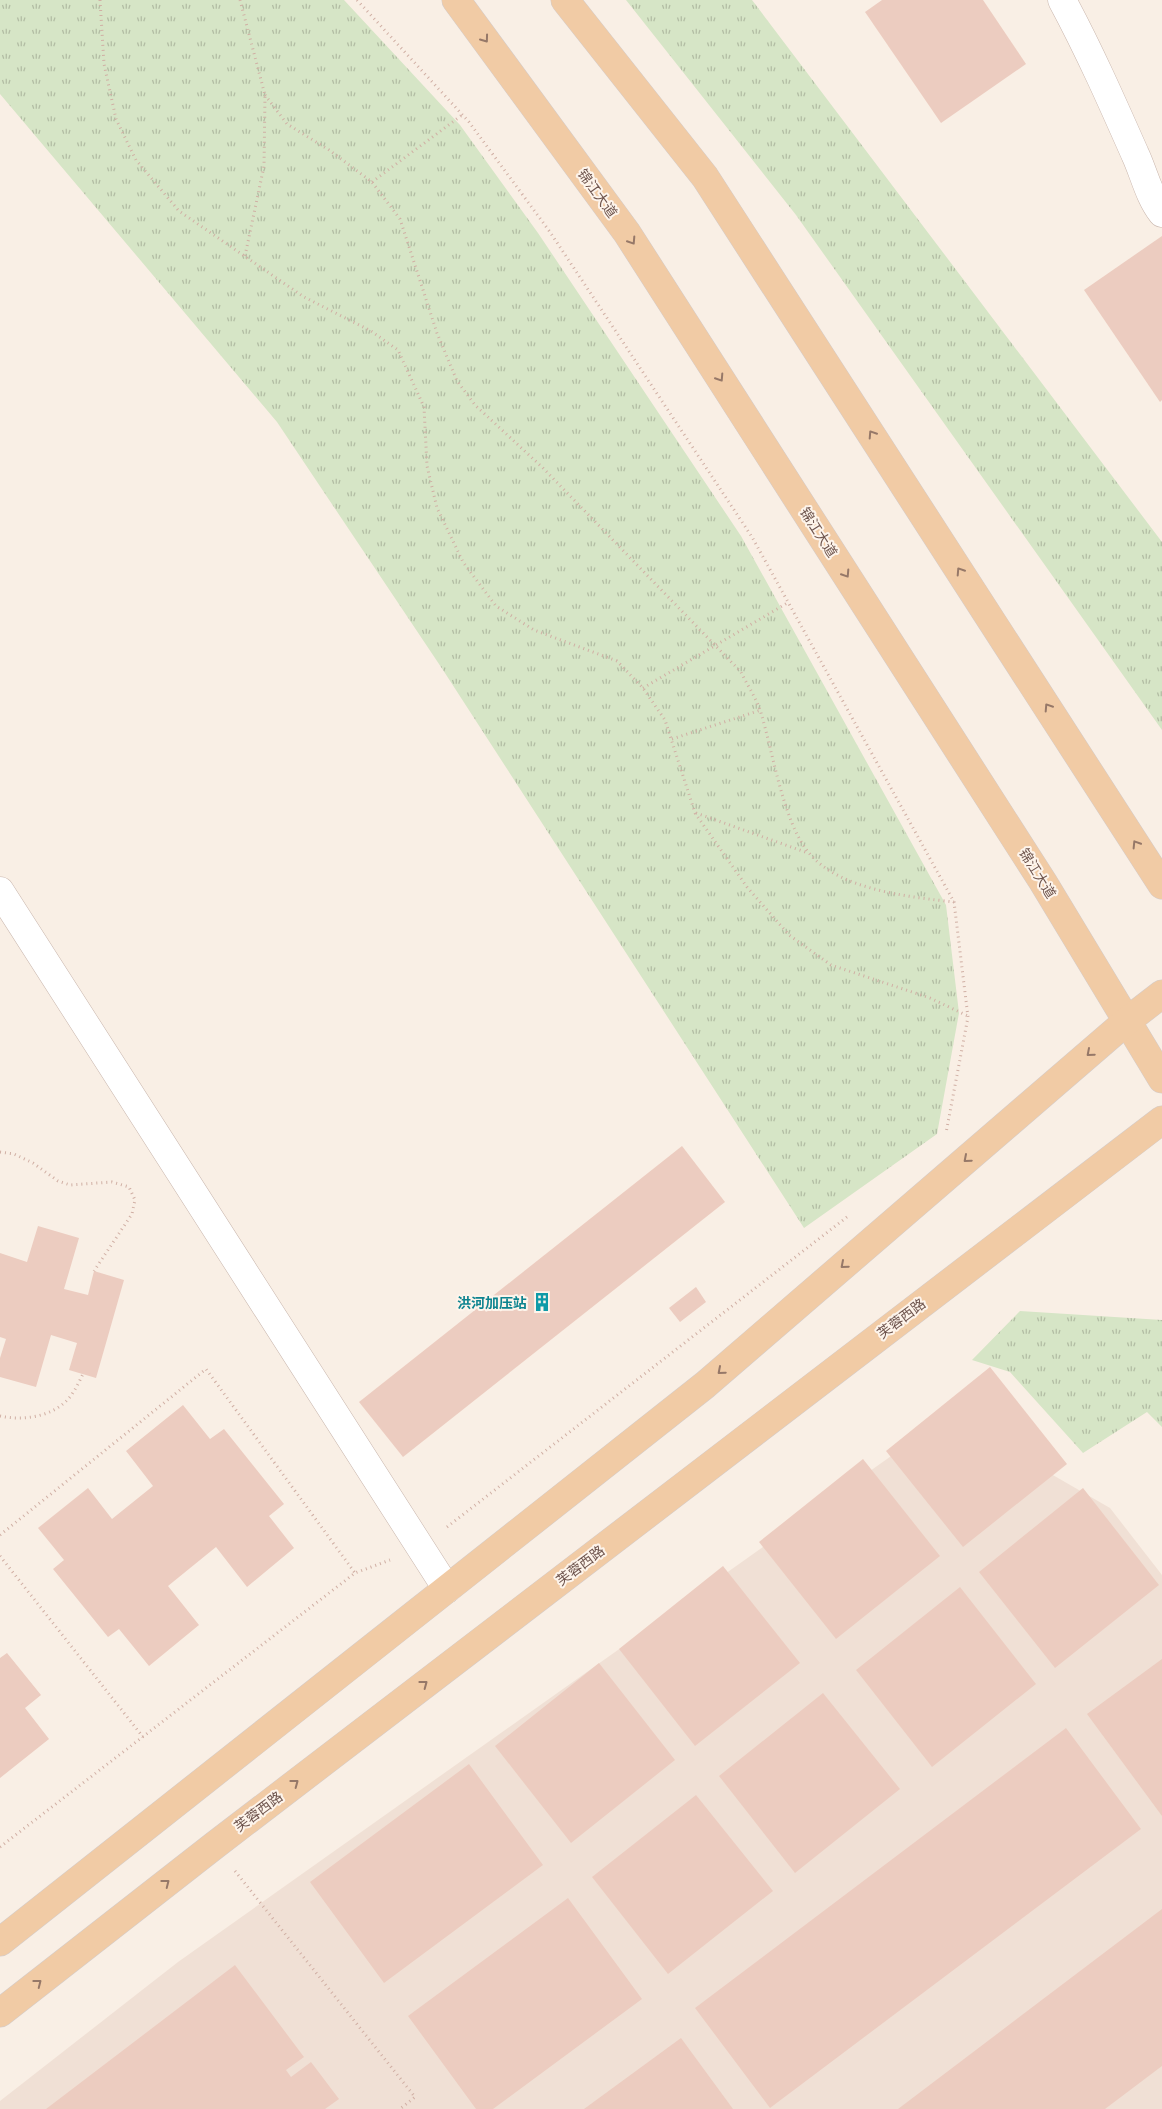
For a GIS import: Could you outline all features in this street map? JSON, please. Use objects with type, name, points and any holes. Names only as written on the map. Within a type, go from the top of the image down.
[{"type":"main road","name":"锦江大道","points":[[456,0],[627,233],[1044,882],[1162,1079]]},
{"type":"main road","points":[[565,0],[706,177],[1162,886]]},
{"type":"main road","points":[[0,1942],[705,1384],[1127,1021],[1162,994]]},
{"type":"main road","name":"芙蓉西路","points":[[0,2013],[215,1845],[1162,1120]]},
{"type":"street","points":[[1062,0],[1085,43],[1143,171],[1156,206],[1162,213]]},
{"type":"street","points":[[0,891],[447,1589]]},
{"type":"path","points":[[100,0],[104,64],[116,119],[136,160],[180,211],[304,296],[371,331],[398,350],[424,408],[427,466],[437,508],[462,562],[496,606],[534,630],[617,661],[643,688],[664,720],[672,739],[695,813],[747,887],[789,935],[831,965],[930,998],[968,1017]]},
{"type":"path","points":[[240,0],[265,95],[264,166],[245,256]]},
{"type":"path","points":[[357,0],[462,115],[550,232],[752,537],[954,902],[968,1017],[944,1140]]},
{"type":"path","points":[[265,95],[287,124],[329,150],[372,182],[400,219],[437,333],[457,381],[475,405],[542,468],[741,672],[760,710],[788,816],[809,853],[834,874],[893,895],[954,902]]},
{"type":"path","points":[[372,182],[462,115]]},
{"type":"path","points":[[643,688],[789,602]]},
{"type":"path","points":[[672,739],[760,710]]},
{"type":"path","points":[[695,813],[809,853]]},
{"type":"path","points":[[0,1152],[14,1154],[33,1163],[58,1181],[70,1184],[112,1182],[129,1187],[135,1200],[132,1214],[94,1271]]},
{"type":"path","points":[[0,1847],[356,1573],[420,1548],[850,1214]]},
{"type":"path","points":[[0,1536],[206,1369],[356,1573]]},
{"type":"path","points":[[0,1416],[16,1420],[33,1418],[52,1410],[69,1399],[84,1374]]},
{"type":"path","points":[[0,1556],[143,1737]]},
{"type":"path","points":[[215,1845],[415,2097],[400,2109]]},
{"type":"shaded area","points":[[949,1415],[1110,1508],[1162,1575],[1162,2109],[0,2109],[0,2101],[178,1962]]},
{"type":"green space","points":[[0,0],[344,0],[460,125],[538,233],[741,536],[946,905],[959,1013],[937,1134],[804,1228],[443,670],[277,422],[0,94]]},
{"type":"green space","points":[[626,0],[752,0],[1162,542],[1162,730],[796,215]]},
{"type":"green space","points":[[1020,1311],[1162,1320],[1162,1427],[1147,1412],[1083,1453],[1010,1372],[972,1360]]},
{"type":"building","points":[[882,0],[983,0],[1026,64],[941,123],[865,12]]},
{"type":"building","points":[[1162,236],[1162,400],[1160,402],[1084,290]]},
{"type":"building","name":"洪河加压站","points":[[682,1146],[725,1202],[403,1457],[359,1402]]},
{"type":"building","points":[[38,1226],[79,1238],[64,1289],[88,1295],[94,1271],[124,1280],[96,1378],[69,1370],[77,1343],[51,1335],[36,1387],[0,1377],[0,1358],[6,1339],[0,1337],[0,1253],[27,1262]]},
{"type":"building","points":[[696,1287],[706,1302],[680,1322],[669,1308]]},
{"type":"building","points":[[990,1367],[1067,1464],[963,1547],[886,1451]]},
{"type":"building","points":[[183,1405],[210,1439],[224,1429],[284,1504],[269,1516],[294,1548],[247,1587],[216,1547],[168,1586],[199,1625],[149,1666],[119,1629],[108,1637],[53,1569],[64,1560],[38,1528],[88,1488],[112,1519],[153,1486],[126,1451]]},
{"type":"building","points":[[863,1459],[940,1556],[836,1639],[759,1542]]},
{"type":"building","points":[[1083,1488],[1159,1585],[1055,1668],[979,1572]]},
{"type":"building","points":[[723,1566],[800,1663],[695,1746],[619,1649]]},
{"type":"building","points":[[960,1587],[1036,1684],[932,1767],[856,1670]]},
{"type":"building","points":[[7,1653],[41,1695],[25,1708],[49,1739],[0,1778],[0,1658]]},
{"type":"building","points":[[1162,1659],[1162,1816],[1087,1714]]},
{"type":"building","points":[[599,1663],[675,1760],[571,1843],[495,1746]]},
{"type":"building","points":[[823,1693],[900,1789],[795,1873],[719,1776]]},
{"type":"building","points":[[1066,1728],[1141,1829],[770,2108],[695,2008]]},
{"type":"building","points":[[469,1764],[543,1865],[384,1983],[310,1882]]},
{"type":"building","points":[[696,1795],[773,1891],[668,1974],[592,1877]]},
{"type":"building","points":[[568,1898],[642,1999],[493,2109],[476,2109],[408,2016]]},
{"type":"building","points":[[1162,1909],[1162,2066],[1105,2109],[898,2109]]},
{"type":"building","points":[[235,1965],[304,2057],[286,2070],[291,2077],[311,2062],[339,2099],[325,2109],[46,2109]]},
{"type":"building","points":[[681,2038],[733,2109],[584,2109]]},
{"type":"place","name":"洪河加压站","points":[[542,1302]]}]
